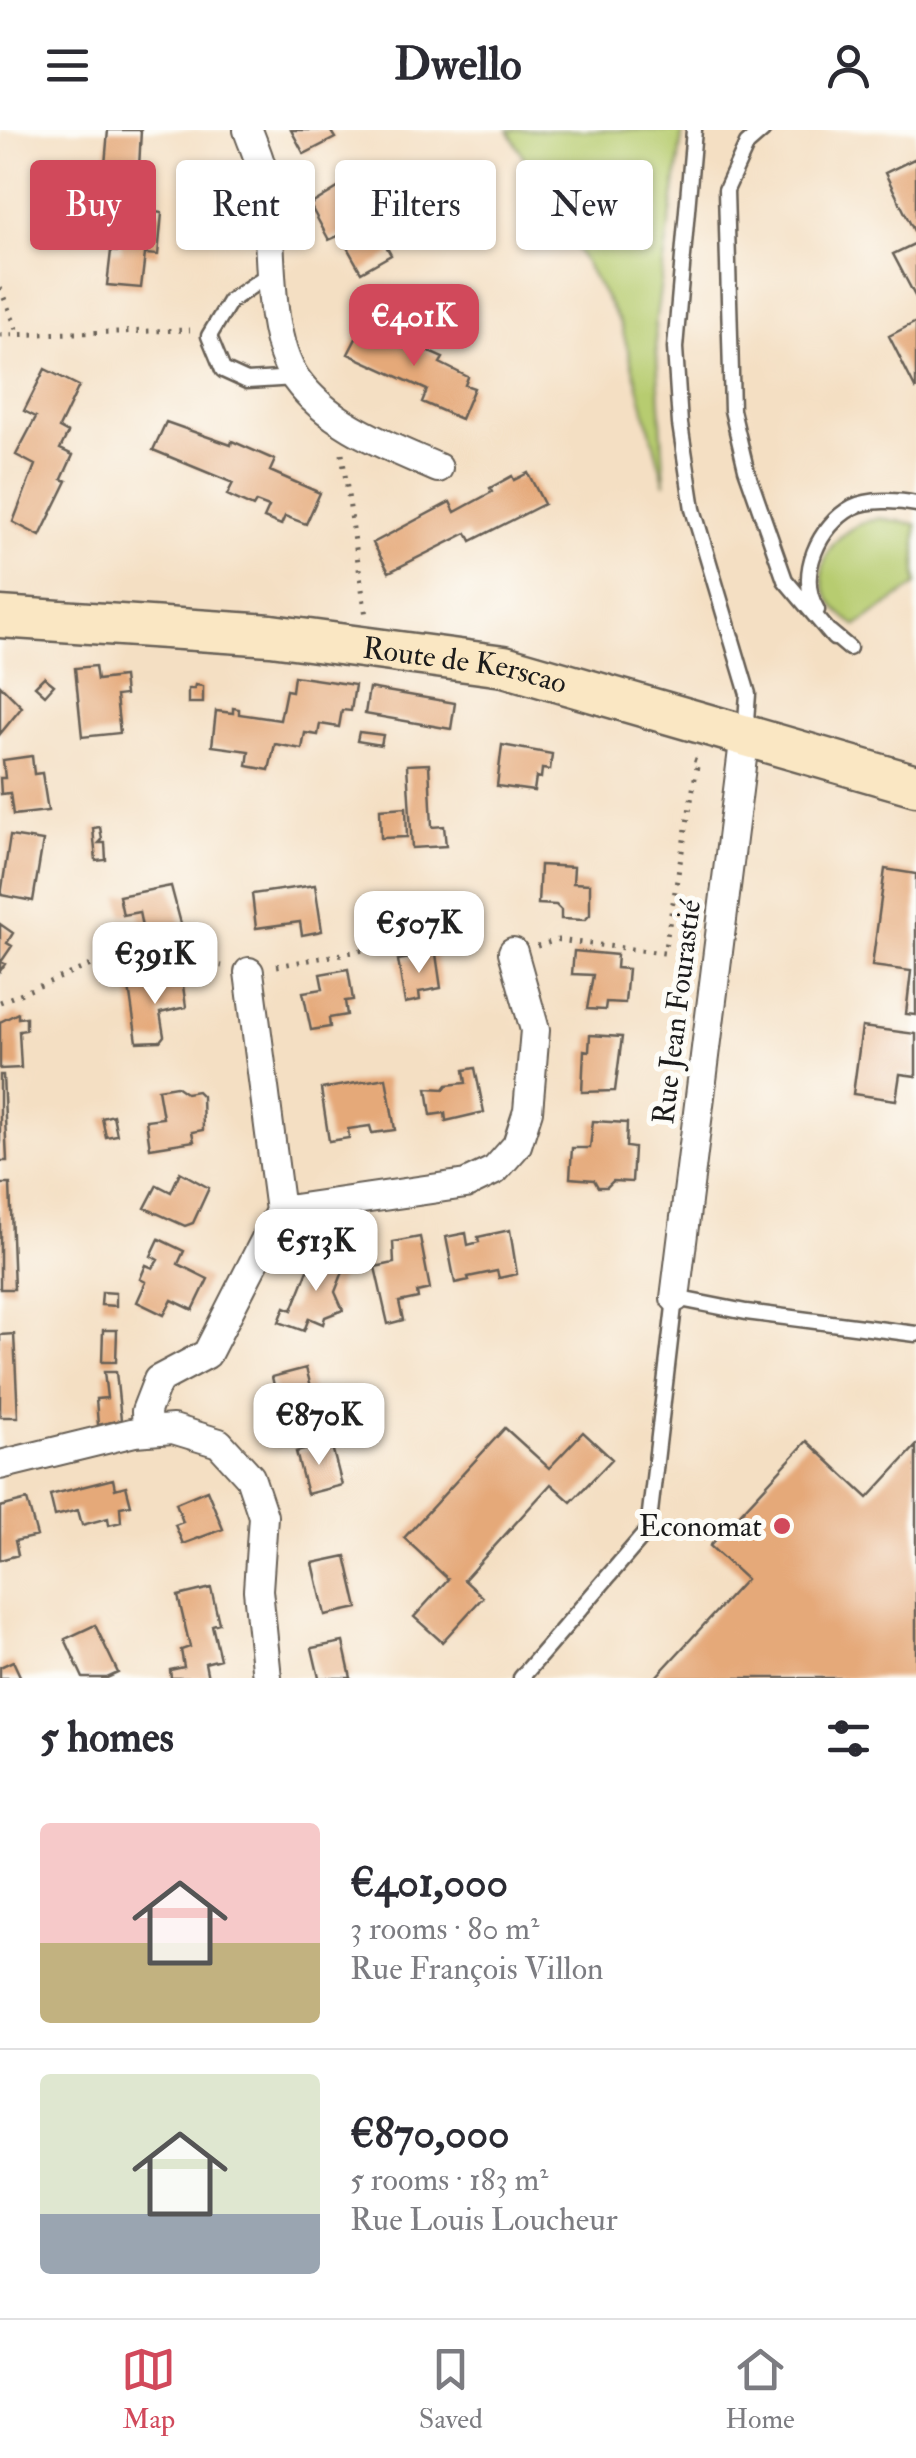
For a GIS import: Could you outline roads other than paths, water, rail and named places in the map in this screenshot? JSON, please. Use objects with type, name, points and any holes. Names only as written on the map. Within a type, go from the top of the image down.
[{"type":"street","points":[[248,130],[264,180],[269,274],[282,345],[295,378],[337,418],[367,437],[438,468]]},
{"type":"street","name":"Route de Kerscao","points":[[0,616],[272,635],[504,666],[916,785]]},
{"type":"street","name":"Rue Jean Fourastié","points":[[675,1298],[745,734]]},
{"type":"street","points":[[280,1211],[466,1184],[495,1170],[518,1145],[528,1111],[535,1030],[513,952]]},
{"type":"street","points":[[147,1431],[146,1411],[158,1380],[207,1354],[280,1211],[249,972]]},
{"type":"street","points":[[0,1465],[147,1431],[174,1429],[219,1443],[250,1478],[263,1516],[258,1590],[267,1678]]},
{"type":"lane","points":[[694,130],[675,348],[680,424],[693,509],[748,694],[745,734]]},
{"type":"lane","points":[[764,130],[750,137],[726,190],[732,410],[746,470],[785,580],[834,638],[849,648]]},
{"type":"lane","points":[[269,274],[230,301],[210,336],[223,370],[247,382],[295,378]]},
{"type":"lane","points":[[834,638],[812,602],[809,566],[822,536],[854,507],[898,500],[916,504]]},
{"type":"lane","points":[[521,1678],[648,1530],[675,1298],[746,1312],[916,1334]]},
{"type":"place","name":"Economat","points":[[782,1526]]}]
